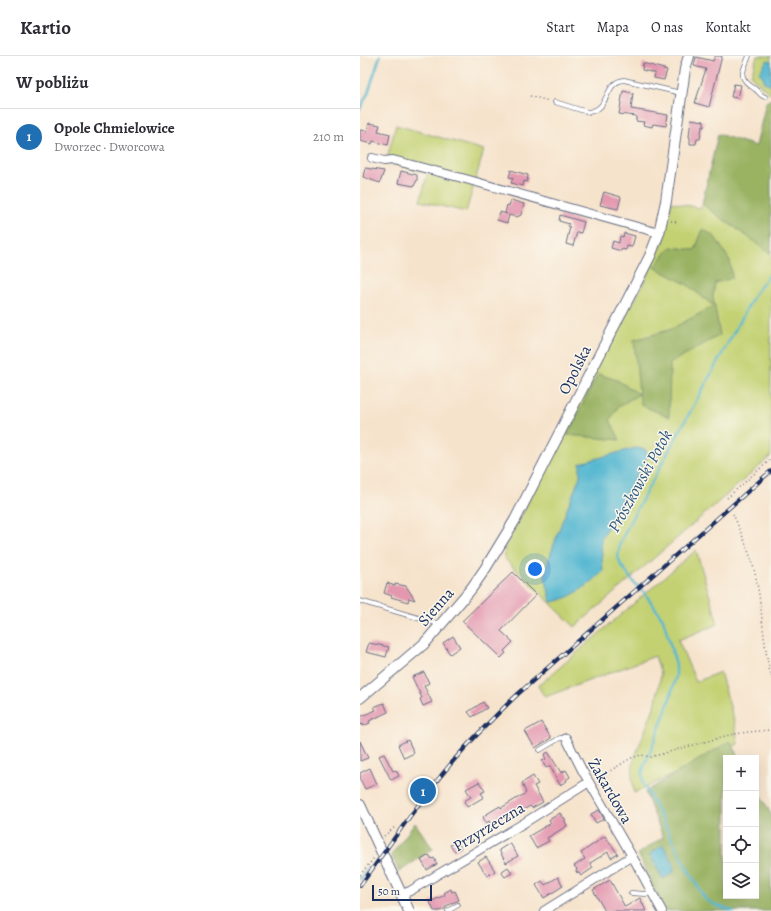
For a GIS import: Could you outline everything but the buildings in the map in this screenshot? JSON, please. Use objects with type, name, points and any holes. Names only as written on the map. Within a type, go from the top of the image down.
[{"type":"street","name":"Opolska","points":[[515,520],[650,256],[659,233],[666,201],[685,69],[689,56]]},
{"type":"street","points":[[372,158],[384,161],[393,160],[462,178],[659,233]]},
{"type":"street","name":"Sienna","points":[[360,698],[416,651],[441,624],[471,589],[515,520]]},
{"type":"street","name":"Żakardowa","points":[[566,738],[589,782],[662,911]]},
{"type":"street","name":"Przyrzeczna","points":[[402,894],[410,891],[524,823],[589,782]]},
{"type":"street","points":[[360,805],[410,911]]},
{"type":"street","points":[[544,911],[632,856]]},
{"type":"lane","points":[[749,56],[742,74],[744,80],[747,85],[766,98]]},
{"type":"lane","points":[[555,102],[587,112],[592,111],[601,107],[611,88],[616,82],[624,80],[682,94]]},
{"type":"lane","points":[[360,602],[441,624]]},
{"type":"lane","points":[[540,750],[560,738],[566,738]]},
{"type":"lane","points":[[631,893],[652,893]]},
{"type":"lane","points":[[448,911],[458,905]]},
{"type":"path","points":[[530,96],[555,102]]},
{"type":"path","points":[[667,221],[677,222]]},
{"type":"path","points":[[727,498],[771,459]]},
{"type":"path","points":[[733,514],[754,570],[765,654],[771,677]]},
{"type":"path","points":[[589,782],[596,780],[630,758],[641,755],[650,757],[729,735],[771,730]]},
{"type":"path","points":[[380,840],[395,827]]},
{"type":"path","points":[[360,875],[370,861],[382,851]]},
{"type":"green space","points":[[757,56],[771,56],[771,95],[751,76]]},
{"type":"green space","points":[[771,99],[770,253],[702,204],[718,134],[756,146],[766,102]]},
{"type":"green space","points":[[396,125],[484,150],[466,212],[420,201],[428,173],[386,162]]},
{"type":"green space","points":[[671,202],[700,208],[702,204],[713,212],[771,231],[771,456],[575,627],[505,559],[504,548],[519,521],[614,325],[635,300],[664,241]]},
{"type":"green space","points":[[703,229],[715,237],[730,261],[732,278],[715,283],[713,297],[720,335],[670,363],[669,417],[641,405],[634,340],[669,330],[714,306],[686,284],[654,267],[671,247],[695,250]]},
{"type":"green space","points":[[598,374],[617,380],[639,394],[618,407],[610,420],[620,440],[567,435]]},
{"type":"green space","points":[[696,550],[718,624],[678,640],[696,682],[720,672],[735,724],[738,744],[634,793],[632,779],[633,762],[656,702],[661,674],[655,656],[545,697],[538,686]]},
{"type":"green space","points":[[730,741],[738,755],[723,755],[723,899],[759,899],[759,792],[771,814],[771,911],[664,911],[638,854],[663,837],[645,792]]},
{"type":"green space","points":[[415,823],[433,849],[399,872],[391,855]]},
{"type":"water","points":[[767,60],[771,61],[771,86],[763,81],[763,76],[759,73]]},
{"type":"water","points":[[635,448],[645,449],[648,456],[616,510],[601,540],[603,571],[593,581],[579,591],[557,601],[551,602],[545,576],[558,532],[580,476],[580,463]]},
{"type":"water","points":[[663,845],[674,865],[673,872],[663,879],[650,854]]},
{"type":"waterway","points":[[360,109],[368,93],[380,56]]},
{"type":"waterway","name":"Prószkowski Potok","points":[[733,911],[715,905],[705,899],[687,868],[643,783],[642,775],[644,766],[670,698],[676,676],[676,665],[663,619],[643,591],[635,584],[621,565],[618,557],[620,543],[632,518],[756,292],[769,276],[771,270]]},
{"type":"waterway","points":[[360,879],[368,868]]},
{"type":"railway","points":[[360,886],[437,780],[465,747],[491,720],[518,694],[771,471]]},
{"type":"place","name":"Opole Chmielowice","points":[[423,791]]}]
